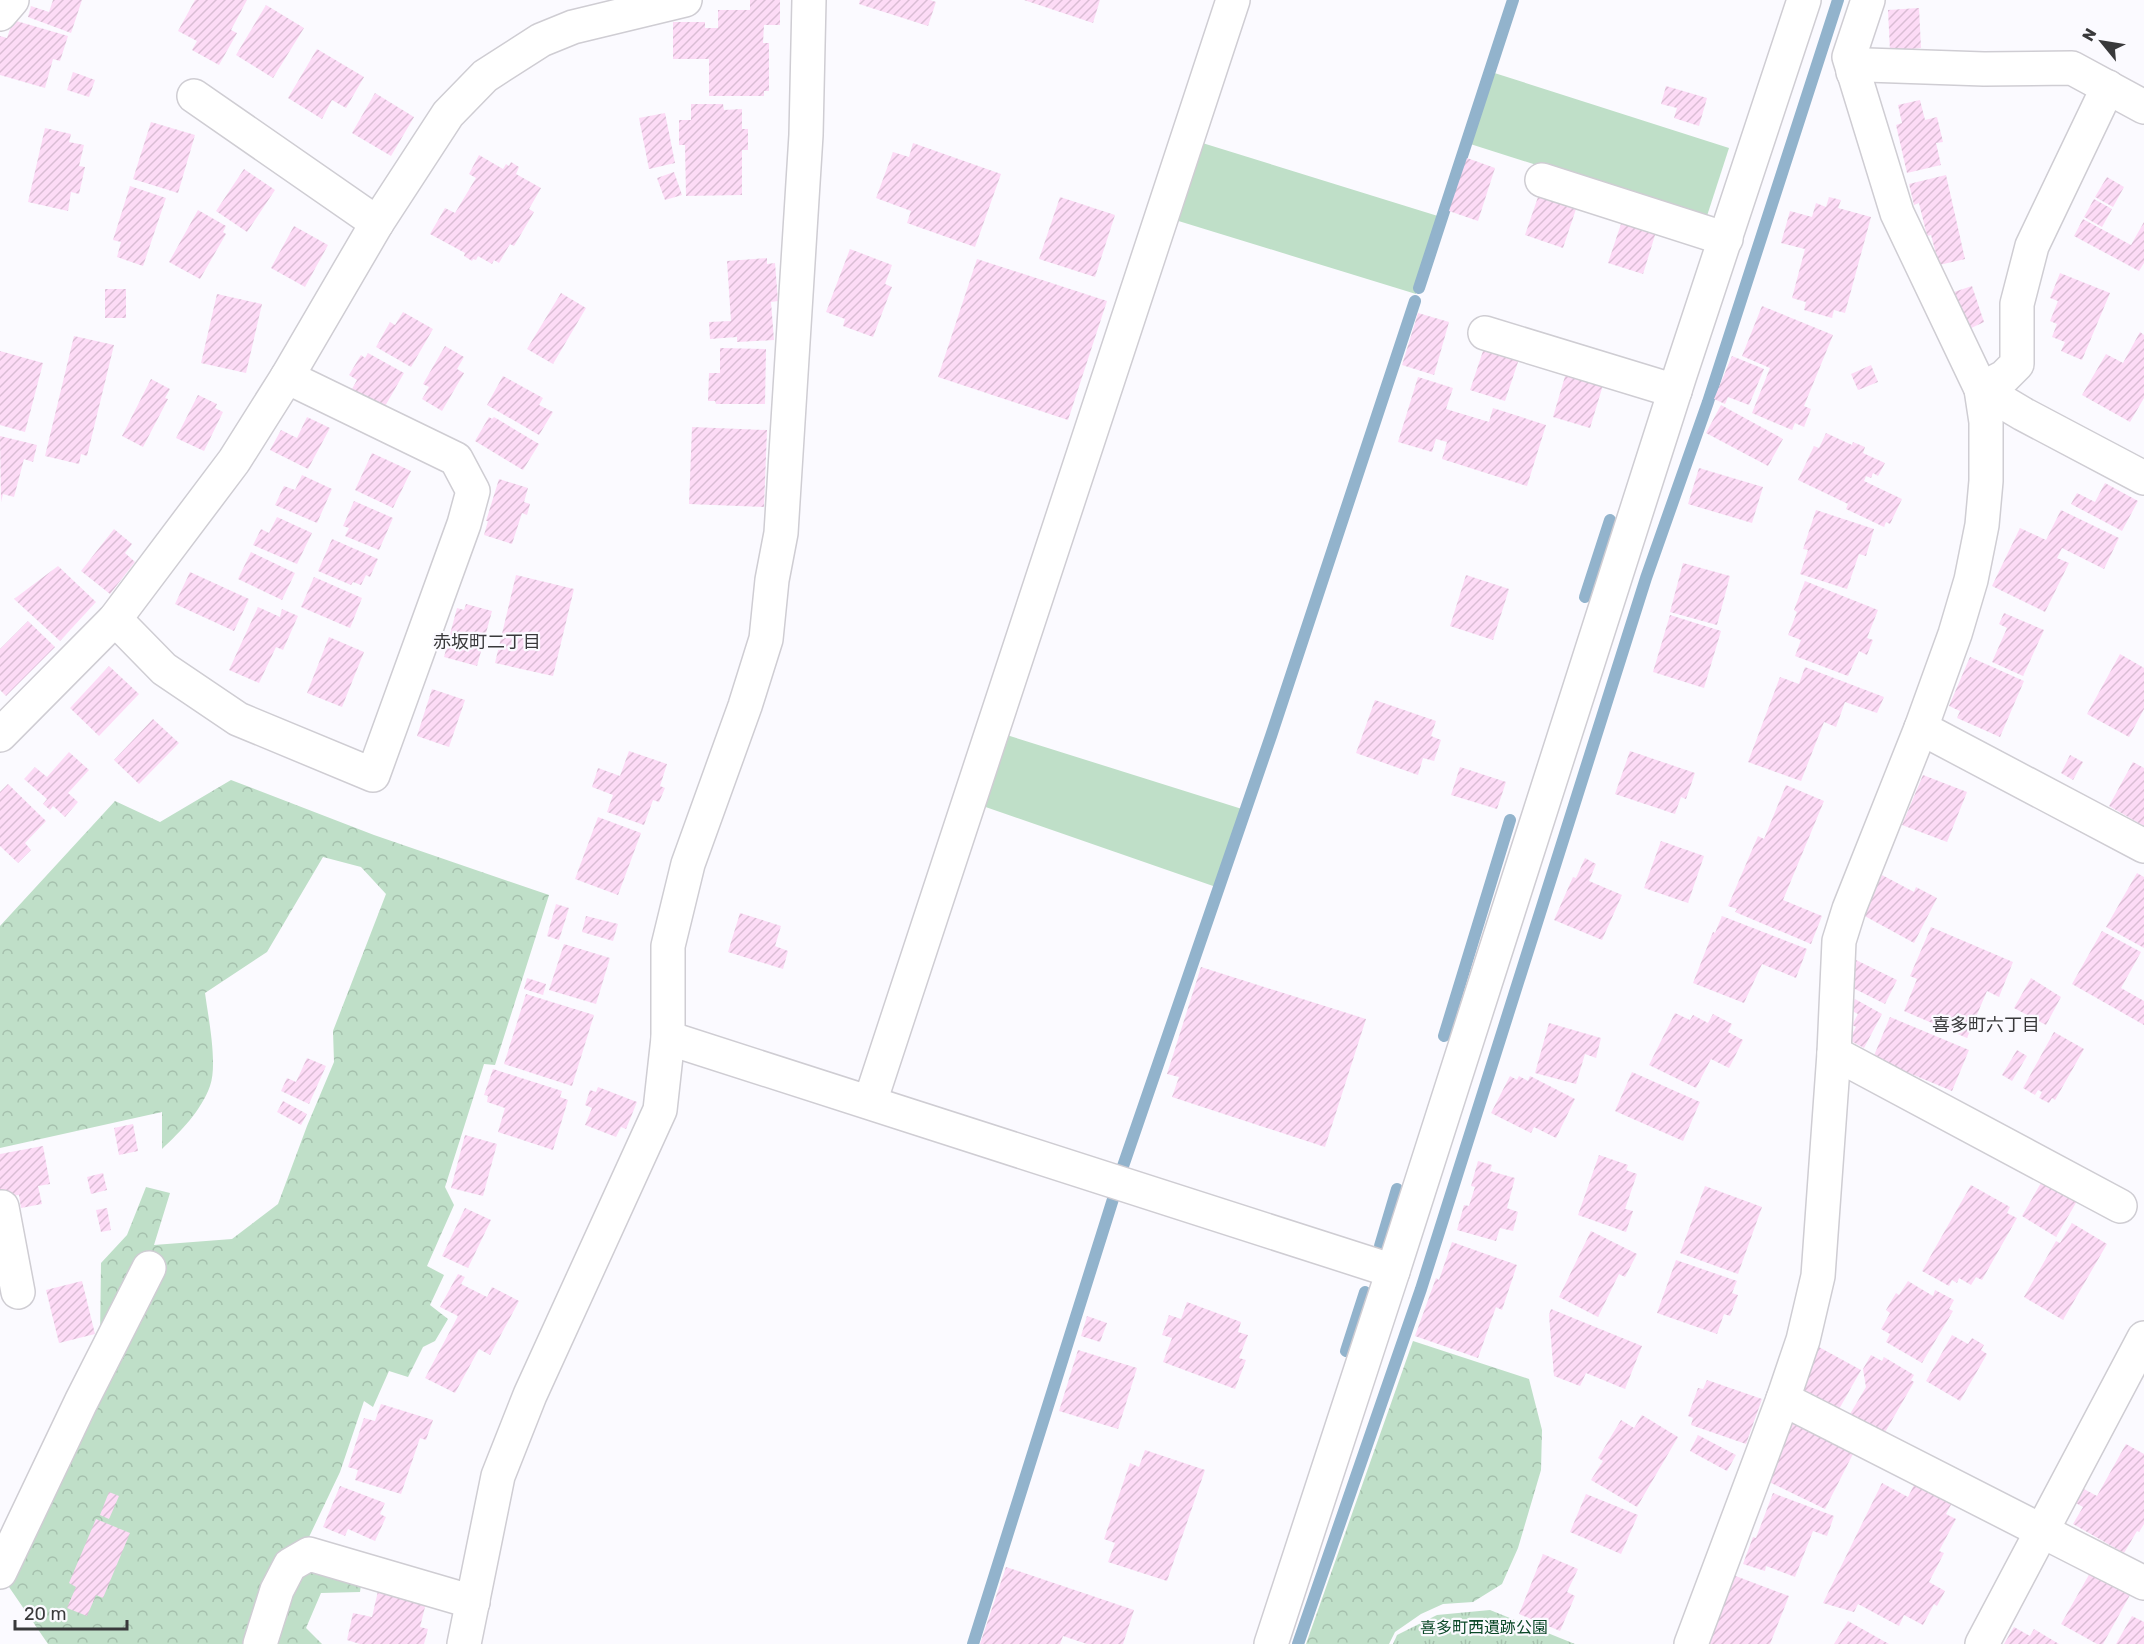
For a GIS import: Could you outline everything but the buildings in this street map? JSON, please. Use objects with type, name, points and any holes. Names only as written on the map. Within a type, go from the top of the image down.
[{"type":"street","points":[[0,14],[12,0]]},
{"type":"street","points":[[0,735],[115,619],[234,461],[287,377],[377,223],[448,114],[486,76],[541,40],[573,27],[685,0]]},
{"type":"street","points":[[464,1644],[498,1476],[530,1395],[660,1110],[668,1038],[668,946],[688,864],[745,706],[766,639],[772,580],[781,533],[806,135],[809,0]]},
{"type":"street","points":[[870,1102],[1233,0]]},
{"type":"street","points":[[1271,1644],[1675,391],[1804,0]]},
{"type":"street","points":[[1691,1644],[1783,1399],[1803,1340],[1818,1276],[1834,1053],[1839,942],[1848,909],[1922,728],[1955,634],[1971,579],[1982,525],[1986,481],[1986,422],[1981,388],[1897,213],[1852,72],[1849,57],[1868,0]]},
{"type":"street","points":[[1852,72],[1867,65],[1984,69],[2072,68],[2144,107]]},
{"type":"street","points":[[1981,388],[2004,377],[2017,364],[2017,304],[2032,246],[2108,87]]},
{"type":"street","points":[[194,96],[377,223]]},
{"type":"street","points":[[1542,180],[1726,239]]},
{"type":"street","points":[[1485,333],[1675,391]]},
{"type":"street","points":[[115,619],[164,669],[238,719],[373,775],[464,524],[473,491],[456,459],[287,377]]},
{"type":"street","points":[[1981,388],[2023,414],[2144,478]]},
{"type":"street","points":[[1922,728],[2144,846]]},
{"type":"street","points":[[668,1038],[1393,1271]]},
{"type":"street","points":[[1834,1053],[2120,1206]]},
{"type":"street","points":[[2,1208],[4,1243],[18,1292]]},
{"type":"street","points":[[0,1572],[81,1402],[149,1268]]},
{"type":"street","points":[[1982,1644],[2144,1338]]},
{"type":"street","points":[[1783,1399],[2144,1583]]},
{"type":"street","points":[[260,1644],[277,1590],[290,1565],[309,1554],[472,1602]]},
{"type":"green space","points":[[1485,70],[1729,148],[1706,219],[1464,142]]},
{"type":"green space","points":[[1196,141],[1441,217],[1416,294],[1172,219]]},
{"type":"green space","points":[[997,732],[1242,809],[1216,887],[974,803]]},
{"type":"green space","points":[[231,780],[374,835],[549,895],[495,1065],[484,1064],[445,1187],[454,1205],[427,1266],[444,1275],[430,1305],[448,1319],[435,1341],[423,1347],[408,1377],[389,1371],[373,1407],[364,1401],[340,1472],[309,1537],[306,1568],[362,1577],[360,1592],[321,1593],[306,1628],[322,1644],[48,1644],[9,1587],[41,1511],[100,1342],[101,1263],[127,1235],[146,1187],[170,1193],[154,1245],[232,1239],[278,1204],[334,1062],[333,1031],[386,894],[361,867],[323,857],[267,952],[205,993],[213,1053],[210,1086],[196,1112],[162,1149],[162,1112],[0,1148],[0,926],[115,801],[160,822]]},
{"type":"green space","points":[[1413,1341],[1529,1379],[1542,1430],[1541,1470],[1518,1548],[1502,1584],[1473,1602],[1443,1604],[1421,1614],[1395,1632],[1389,1644],[1306,1644]]},
{"type":"green space","name":"喜多町西遺跡公園","points":[[1490,1610],[1575,1644],[1393,1644],[1397,1635],[1437,1615]]},
{"type":"waterway","points":[[1419,288],[1513,0]]},
{"type":"waterway","points":[[1298,1644],[1421,1289],[1646,578],[1708,402],[1838,0]]},
{"type":"waterway","points":[[1121,1172],[1271,736],[1415,301]]},
{"type":"waterway","points":[[1585,597],[1610,520]]},
{"type":"waterway","points":[[1444,1036],[1510,820]]},
{"type":"waterway","points":[[1380,1246],[1397,1189]]},
{"type":"waterway","points":[[973,1644],[1113,1199]]},
{"type":"waterway","points":[[1346,1351],[1365,1292]]},
{"type":"district","name":"赤坂町二丁目","points":[[487,642]]},
{"type":"district","name":"喜多町六丁目","points":[[1986,1025]]}]
